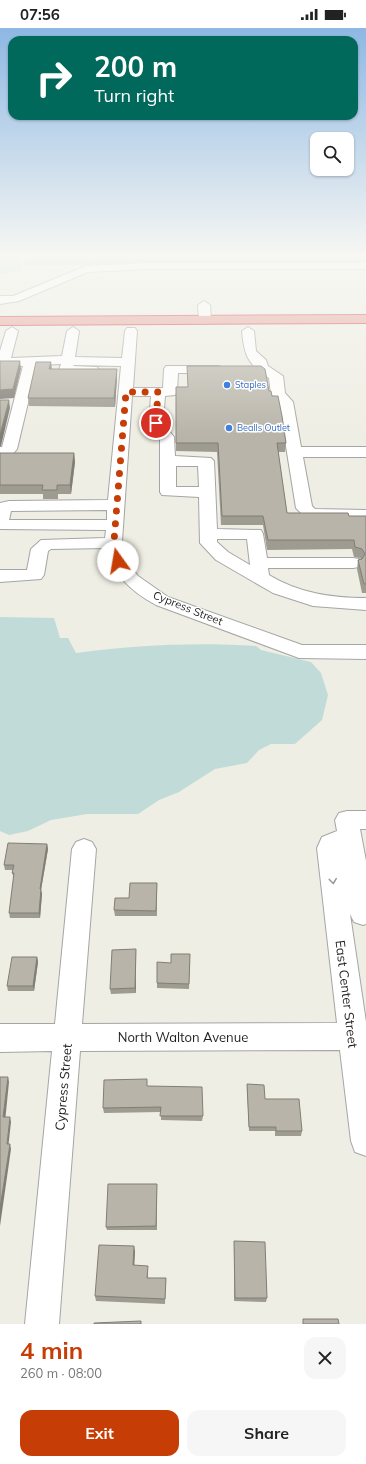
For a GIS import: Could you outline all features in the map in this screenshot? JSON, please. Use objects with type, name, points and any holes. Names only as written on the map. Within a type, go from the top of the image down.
[{"type":"highway","points":[[0,321],[366,319]]},
{"type":"highway","points":[[6,331],[366,330]]},
{"type":"street","points":[[204,314],[204,320]]},
{"type":"street","points":[[6,331],[2,361],[67,361]]},
{"type":"street","points":[[73,331],[66,370],[128,366]]},
{"type":"street","name":"Cypress Street","points":[[131,331],[114,543],[120,565],[132,580],[162,601],[306,652],[366,652]]},
{"type":"street","points":[[248,331],[252,354],[264,369],[276,376],[278,394],[285,400],[304,508],[306,512],[311,514],[366,515]]},
{"type":"street","points":[[0,452],[8,451],[9,449],[14,403],[27,381],[29,362]]},
{"type":"street","points":[[126,392],[170,392],[171,369],[225,369]]},
{"type":"street","points":[[249,369],[264,369]]},
{"type":"street","points":[[158,392],[156,423],[167,437],[168,492],[206,492]]},
{"type":"street","points":[[294,452],[366,452]]},
{"type":"street","points":[[168,461],[206,461],[209,543],[222,556],[259,570],[279,589],[313,600],[348,604],[366,604]]},
{"type":"street","points":[[115,525],[4,525],[0,522],[3,510],[9,506],[117,505]]},
{"type":"street","points":[[209,534],[255,534],[259,570]]},
{"type":"street","points":[[0,576],[35,575],[40,549],[47,544],[114,543]]},
{"type":"street","points":[[259,570],[353,563]]},
{"type":"street","name":"East Center Street","points":[[348,835],[355,914],[359,1036],[366,1141]]},
{"type":"street","name":"Cypress Street","points":[[42,1324],[84,849]]},
{"type":"street","name":"North Walton Avenue","points":[[0,1038],[359,1036]]},
{"type":"shaded area","points":[[0,617],[54,618],[60,638],[68,638],[76,653],[166,645],[211,644],[256,646],[261,650],[311,662],[321,673],[328,695],[322,720],[295,744],[271,744],[259,750],[247,763],[215,769],[179,792],[159,800],[138,814],[87,814],[51,820],[28,831],[9,835],[0,831]]},
{"type":"building","points":[[0,361],[20,361],[13,389],[0,390]]},
{"type":"building","points":[[36,362],[51,362],[49,369],[117,369],[114,398],[28,398]]},
{"type":"building","points":[[187,366],[261,366],[265,369],[269,391],[271,391],[272,396],[278,396],[282,416],[286,443],[277,443],[287,513],[348,513],[349,516],[366,516],[366,584],[364,584],[358,560],[362,559],[365,554],[362,549],[355,547],[354,540],[268,540],[263,516],[222,516],[218,443],[176,443],[176,387],[188,387]]},
{"type":"building","points":[[0,400],[9,400],[0,435]]},
{"type":"building","points":[[0,453],[74,453],[70,485],[57,485],[57,490],[42,490],[43,485],[0,485]]},
{"type":"building","points":[[8,843],[47,844],[40,889],[39,913],[9,913],[14,865],[4,865]]},
{"type":"building","points":[[130,883],[157,883],[156,911],[114,910],[115,898],[129,898]]},
{"type":"building","points":[[136,949],[135,988],[110,989],[112,950]]},
{"type":"building","points":[[171,954],[190,954],[189,984],[157,983],[157,962],[171,963]]},
{"type":"building","points":[[12,957],[37,957],[33,986],[7,986]]},
{"type":"building","points":[[0,1077],[8,1077],[3,1117],[10,1117],[7,1144],[10,1144],[0,1208]]},
{"type":"building","points":[[147,1079],[147,1086],[202,1087],[203,1116],[160,1116],[161,1107],[103,1108],[104,1080]]},
{"type":"building","points":[[247,1084],[264,1085],[265,1099],[299,1099],[302,1131],[276,1131],[276,1127],[249,1127]]},
{"type":"building","points":[[108,1184],[157,1184],[156,1226],[106,1227]]},
{"type":"building","points":[[234,1241],[265,1242],[267,1298],[235,1298]]},
{"type":"building","points":[[99,1245],[134,1246],[133,1265],[148,1266],[147,1278],[166,1278],[165,1299],[95,1296]]},
{"type":"building","points":[[303,1319],[338,1319],[339,1324],[303,1324]]},
{"type":"building","points":[[141,1321],[141,1324],[94,1324],[94,1323]]},
{"type":"place","name":"Staples","points":[[227,385]]},
{"type":"place","name":"Bealls Outlet","points":[[229,428]]},
{"type":"route","points":[[118,561],[114,541],[126,392],[158,392],[156,423]]}]
